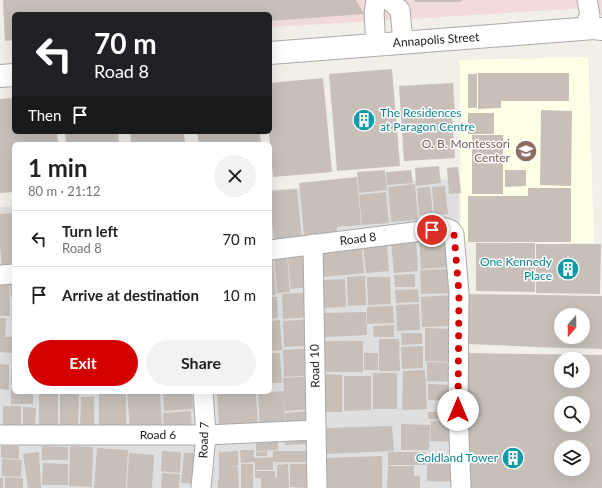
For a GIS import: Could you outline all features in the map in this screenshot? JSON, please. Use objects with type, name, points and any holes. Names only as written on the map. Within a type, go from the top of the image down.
[{"type":"street","points":[[376,0],[374,13],[376,44]]},
{"type":"street","points":[[389,0],[400,10],[403,42]]},
{"type":"street","points":[[587,0],[593,29]]},
{"type":"street","points":[[592,0],[602,17]]},
{"type":"street","name":"Annapolis Street","points":[[272,53],[593,29]]},
{"type":"street","points":[[0,76],[12,75]]},
{"type":"street","name":"Road 8","points":[[272,250],[446,228],[451,230],[454,234],[459,293],[458,410],[461,488]]},
{"type":"street","name":"Road 10","points":[[313,244],[317,488]]},
{"type":"street","points":[[0,275],[12,274]]},
{"type":"street","name":"Road 7","points":[[201,488],[206,435],[204,394]]},
{"type":"street","name":"Road 6","points":[[0,435],[206,435],[316,430]]},
{"type":"shaded area","points":[[3,0],[602,0],[602,15],[586,8],[272,27],[272,12],[12,12],[12,41],[5,41]]},
{"type":"shaded area","name":"O. B. Montessori Center","points":[[588,57],[594,243],[461,242],[460,60]]},
{"type":"shaded area","points":[[459,178],[461,488],[0,488],[0,207],[12,206],[12,394],[272,394],[272,190]]},
{"type":"building","points":[[3,0],[356,0],[364,14],[272,21],[272,12],[12,12],[12,40],[5,41]]},
{"type":"building","points":[[414,0],[463,0],[460,2],[415,2]]},
{"type":"building","name":"The Residences at Paragon Centre","points":[[392,69],[400,166],[337,171],[329,74]]},
{"type":"building","points":[[478,73],[569,73],[569,101],[501,101],[501,108],[478,109]]},
{"type":"building","points":[[468,74],[477,74],[477,108],[468,108]]},
{"type":"building","points":[[323,78],[332,172],[273,177],[272,142],[270,142],[269,134],[272,134],[272,83]]},
{"type":"building","points":[[453,83],[455,115],[452,116],[455,158],[404,161],[399,86]]},
{"type":"building","points":[[12,98],[12,134],[57,134],[58,142],[12,142],[12,192],[0,193],[0,99]]},
{"type":"building","points":[[541,110],[572,111],[571,186],[540,185]]},
{"type":"building","points":[[468,113],[494,113],[494,134],[468,134]]},
{"type":"building","points":[[65,134],[118,134],[119,142],[66,142]]},
{"type":"building","points":[[130,134],[184,134],[185,142],[131,142]]},
{"type":"building","points":[[197,134],[260,134],[261,142],[199,142]]},
{"type":"building","points":[[472,135],[503,135],[503,194],[472,194]]},
{"type":"building","points":[[439,166],[441,183],[416,186],[415,168]]},
{"type":"building","points":[[458,167],[461,193],[449,194],[447,168]]},
{"type":"building","points":[[385,170],[387,190],[359,193],[357,172]]},
{"type":"building","points":[[411,170],[413,183],[387,185],[386,172]]},
{"type":"building","points":[[505,170],[526,170],[526,186],[505,187]]},
{"type":"building","points":[[357,177],[361,225],[337,227],[337,233],[304,236],[299,183]]},
{"type":"building","points":[[415,184],[418,220],[391,222],[388,187]]},
{"type":"building","points":[[445,186],[448,214],[434,215],[432,187]]},
{"type":"building","points":[[430,187],[433,214],[419,215],[417,188]]},
{"type":"building","points":[[528,188],[571,188],[571,242],[468,242],[468,196],[528,196]]},
{"type":"building","points":[[297,189],[302,239],[274,241],[272,222],[272,191]]},
{"type":"building","points":[[386,192],[389,223],[362,225],[359,195]]},
{"type":"building","points":[[12,213],[12,266],[2,267],[0,247],[0,214]]},
{"type":"building","points":[[451,234],[453,267],[421,269],[419,236]]},
{"type":"building","points":[[416,239],[418,271],[394,273],[391,241]]},
{"type":"building","points":[[361,242],[364,273],[324,277],[322,245]]},
{"type":"building","points":[[476,243],[535,243],[535,292],[476,291]]},
{"type":"building","name":"One Kennedy Place","points":[[536,244],[601,244],[600,294],[536,293]]},
{"type":"building","points":[[387,245],[389,271],[366,273],[363,247]]},
{"type":"building","points":[[307,249],[310,287],[291,289],[287,251]]},
{"type":"building","points":[[287,255],[290,292],[277,293],[274,256]]},
{"type":"building","points":[[272,260],[273,260],[276,295],[272,295]]},
{"type":"building","points":[[453,269],[454,293],[421,294],[420,270]]},
{"type":"building","points":[[415,274],[415,287],[395,287],[394,275]]},
{"type":"building","points":[[365,276],[366,305],[348,306],[347,277]]},
{"type":"building","points":[[367,277],[390,277],[391,304],[368,305]]},
{"type":"building","points":[[345,279],[346,307],[324,308],[323,280]]},
{"type":"building","points":[[9,280],[12,280],[11,297]]},
{"type":"building","points":[[9,283],[10,316],[0,316],[0,284]]},
{"type":"building","points":[[418,289],[419,302],[396,303],[395,290]]},
{"type":"building","points":[[310,292],[312,317],[283,319],[282,294]]},
{"type":"building","points":[[467,294],[602,296],[602,349],[467,344]]},
{"type":"building","points":[[454,295],[455,326],[422,327],[421,297]]},
{"type":"building","points":[[272,297],[277,297],[278,318],[272,319]]},
{"type":"building","points":[[419,304],[420,330],[397,331],[396,305]]},
{"type":"building","points":[[393,306],[394,323],[367,324],[367,307]]},
{"type":"building","points":[[366,312],[367,335],[325,337],[324,313]]},
{"type":"building","points":[[0,318],[6,318],[5,337],[12,337],[12,353],[0,352]]},
{"type":"building","points":[[312,319],[314,346],[284,347],[283,321]]},
{"type":"building","points":[[280,320],[282,350],[272,351],[272,321]]},
{"type":"building","points":[[394,325],[394,337],[374,337],[373,326]]},
{"type":"building","points":[[425,328],[456,329],[456,362],[425,361]]},
{"type":"building","points":[[401,333],[422,333],[422,344],[402,345]]},
{"type":"building","points":[[379,339],[399,339],[400,371],[379,371]]},
{"type":"building","points":[[325,341],[363,341],[363,372],[325,372]]},
{"type":"building","points":[[423,346],[423,368],[402,369],[401,347]]},
{"type":"building","points":[[311,348],[312,375],[284,377],[283,350]]},
{"type":"building","points":[[272,353],[280,353],[282,383],[272,383]]},
{"type":"building","points":[[364,353],[378,353],[378,370],[364,370]]},
{"type":"building","points":[[464,353],[554,354],[554,388],[590,388],[590,355],[602,355],[602,488],[466,488]]},
{"type":"building","points":[[12,356],[12,385],[11,385]]},
{"type":"building","points":[[427,362],[457,363],[457,382],[427,381]]},
{"type":"building","points":[[0,364],[9,365],[9,390],[0,389]]},
{"type":"building","points":[[425,370],[427,409],[402,410],[403,371]]},
{"type":"building","points":[[373,373],[397,373],[397,409],[373,409]]},
{"type":"building","points":[[324,374],[342,375],[342,412],[324,412]]},
{"type":"building","points":[[310,376],[312,409],[285,411],[284,395],[285,426],[260,428],[258,394],[272,394],[272,392],[284,391],[283,378]]},
{"type":"building","points":[[344,376],[371,376],[371,410],[344,411]]},
{"type":"building","points":[[428,384],[457,385],[457,401],[428,400]]},
{"type":"building","points":[[11,387],[12,394],[33,394],[33,404],[11,404]]},
{"type":"building","points":[[39,394],[58,394],[58,427],[39,427]]},
{"type":"building","points":[[60,394],[79,394],[78,431],[60,431]]},
{"type":"building","points":[[99,394],[126,394],[126,431],[99,431]]},
{"type":"building","points":[[127,394],[160,394],[162,427],[130,429]]},
{"type":"building","points":[[163,394],[192,394],[193,409],[164,411]]},
{"type":"building","points":[[217,394],[256,394],[258,426],[219,428]]},
{"type":"building","points":[[81,397],[94,397],[94,428],[80,427]]},
{"type":"building","points":[[3,406],[21,406],[21,426],[3,426]]},
{"type":"building","points":[[23,407],[36,408],[35,427],[23,426]]},
{"type":"building","points":[[191,411],[192,427],[164,429],[163,413]]},
{"type":"building","points":[[308,411],[309,424],[286,425],[285,413]]},
{"type":"building","points":[[428,412],[457,412],[457,420],[428,419]]},
{"type":"building","points":[[431,421],[458,421],[457,442],[430,441]]},
{"type":"building","points":[[401,424],[430,425],[429,450],[401,450]]},
{"type":"building","points":[[392,426],[394,451],[326,454],[325,428]]},
{"type":"building","points":[[285,433],[310,433],[310,444],[285,445]]},
{"type":"building","points":[[278,440],[278,450],[256,451],[256,441]]},
{"type":"building","points":[[1,446],[19,446],[19,459],[1,458]]},
{"type":"building","points":[[42,446],[68,447],[68,460],[42,460]]},
{"type":"building","points":[[70,446],[93,447],[92,487],[69,486]]},
{"type":"building","points":[[97,448],[128,450],[126,488],[94,488]]},
{"type":"building","points":[[240,450],[254,450],[254,458],[273,457],[273,451],[311,451],[311,462],[273,462],[273,470],[255,470],[255,462],[241,463]]},
{"type":"building","points":[[162,451],[181,452],[180,473],[161,471]]},
{"type":"building","points":[[238,451],[238,466],[230,467],[238,467],[239,488],[218,488],[219,452]]},
{"type":"building","points":[[267,451],[267,456],[256,456],[256,452]]},
{"type":"building","points":[[39,452],[41,488],[28,488],[23,454]]},
{"type":"building","points":[[388,452],[426,452],[426,465],[388,465]]},
{"type":"building","points":[[129,453],[154,455],[152,488],[127,488]]},
{"type":"building","points":[[184,453],[199,453],[197,484],[181,483]]},
{"type":"building","points":[[382,456],[382,488],[327,488],[326,458]]},
{"type":"building","points":[[2,459],[22,460],[21,477],[2,476]]},
{"type":"building","points":[[427,459],[459,459],[459,482],[427,481]]},
{"type":"building","points":[[43,463],[68,464],[68,485],[42,485]]},
{"type":"building","points":[[241,464],[253,464],[253,488],[241,488]]},
{"type":"building","points":[[288,464],[289,488],[277,488],[277,465]]},
{"type":"building","points":[[290,464],[315,464],[315,487],[290,487]]},
{"type":"building","points":[[388,466],[414,466],[414,476],[420,476],[420,488],[387,488]]},
{"type":"building","points":[[255,471],[275,471],[277,488],[261,488],[261,478],[255,478]]},
{"type":"building","points":[[162,473],[180,474],[179,488],[161,488]]},
{"type":"building","points":[[5,477],[23,478],[23,488],[5,488]]},
{"type":"building","points":[[0,478],[3,478],[3,488],[0,488]]},
{"type":"place","name":"The Residences at Paragon Centre","points":[[364,120]]},
{"type":"place","name":"O. B. Montessori Center","points":[[526,151]]},
{"type":"place","name":"One Kennedy Place","points":[[568,269]]},
{"type":"place","name":"Goldland Tower","points":[[513,458]]},
{"type":"route","points":[[432,230],[446,228],[451,230],[454,234],[459,293],[458,410]]}]
